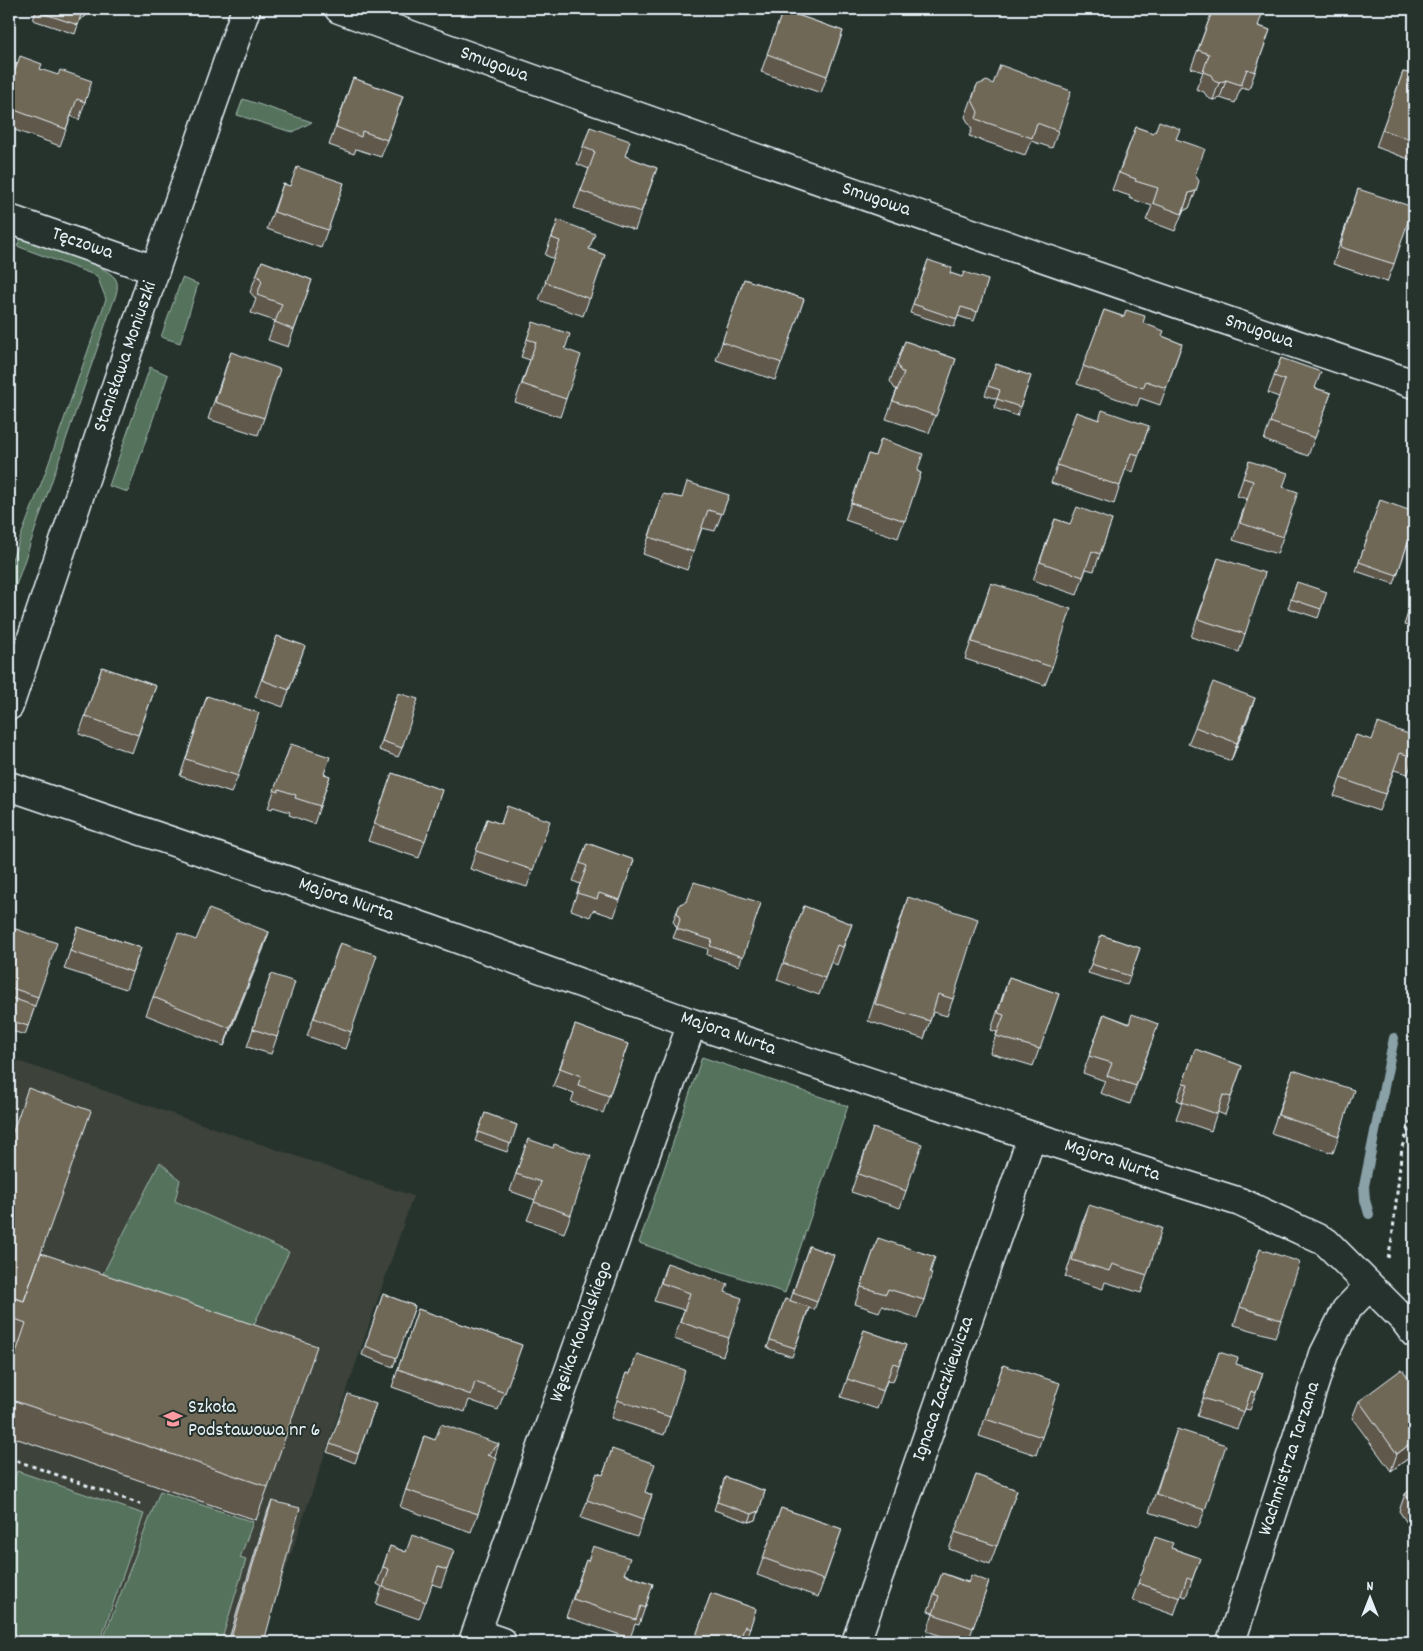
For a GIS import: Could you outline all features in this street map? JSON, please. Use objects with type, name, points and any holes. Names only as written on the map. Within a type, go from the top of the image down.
[{"type":"street","name":"Stanisława Moniuszki","points":[[9,706],[155,270],[246,9]]},
{"type":"street","name":"Smugowa","points":[[339,9],[644,119],[1229,322],[1414,384]]},
{"type":"street","name":"Tęczowa","points":[[9,219],[155,270]]},
{"type":"street","name":"Majora Nurta","points":[[9,786],[430,929],[692,1023],[1032,1136],[1240,1202],[1326,1242],[1377,1276],[1414,1333]]},
{"type":"street","name":"Wąsika-Kowalskiego","points":[[474,1638],[692,1023]]},
{"type":"street","name":"Ignaca Zaczkiewicza","points":[[856,1642],[1032,1136]]},
{"type":"street","name":"Wachmistrza Tarzana","points":[[1231,1642],[1324,1354],[1346,1310],[1377,1276]]},
{"type":"street","points":[[474,1638],[502,1642]]},
{"type":"path","points":[[1377,1276],[1392,1239],[1402,1147],[1414,1114]]},
{"type":"path","points":[[9,1458],[140,1504]]},
{"type":"shaded area","name":"Szkoła Podstawowa nr 6","points":[[9,1058],[413,1196],[261,1642],[9,1642]]},
{"type":"green space","points":[[243,99],[312,122],[293,132],[237,115]]},
{"type":"green space","points":[[21,238],[99,267],[115,278],[117,289],[9,606],[9,567],[46,471],[106,299],[97,276],[17,246]]},
{"type":"green space","points":[[182,278],[198,284],[180,343],[161,337]]},
{"type":"green space","points":[[150,367],[168,375],[128,492],[109,486]]},
{"type":"green space","points":[[702,1057],[848,1106],[785,1293],[639,1243]]},
{"type":"green space","points":[[160,1162],[180,1180],[175,1201],[289,1252],[240,1353],[89,1301]]},
{"type":"green space","points":[[17,1471],[144,1514],[100,1642],[9,1642],[9,1495]]},
{"type":"green space","points":[[160,1491],[253,1522],[240,1558],[246,1560],[221,1642],[177,1642],[170,1640],[168,1642],[102,1642]]},
{"type":"building","points":[[37,9],[86,9],[82,11],[78,25],[36,11]]},
{"type":"building","points":[[1213,9],[1224,14],[1226,9],[1264,9],[1258,26],[1270,30],[1255,72],[1247,69],[1241,85],[1226,80],[1219,83],[1214,81],[1211,75],[1203,72],[1209,54],[1198,50]]},
{"type":"building","points":[[783,10],[843,31],[827,76],[767,54]]},
{"type":"building","points":[[20,56],[42,64],[40,69],[58,75],[60,70],[92,81],[85,102],[77,99],[66,129],[9,108],[9,87]]},
{"type":"building","points":[[1414,57],[1414,141],[1382,130],[1403,72],[1408,73]]},
{"type":"building","points":[[9,61],[17,64],[9,86]]},
{"type":"building","points":[[1000,65],[1071,91],[1058,131],[1037,123],[1032,138],[976,119],[978,112],[972,100],[977,85],[987,81],[993,84]]},
{"type":"building","points":[[353,78],[403,96],[387,140],[362,131],[361,137],[336,127]]},
{"type":"building","points":[[1159,121],[1180,129],[1176,139],[1205,149],[1195,175],[1199,181],[1196,191],[1189,193],[1182,214],[1153,203],[1158,188],[1135,181],[1136,179],[1119,173],[1136,127],[1153,133]]},
{"type":"building","points":[[590,127],[630,141],[625,156],[657,168],[641,212],[581,191],[595,152],[583,147]]},
{"type":"building","points":[[297,167],[344,183],[328,230],[274,212],[283,184],[290,186]]},
{"type":"building","points":[[1358,189],[1413,207],[1394,264],[1340,247]]},
{"type":"building","points":[[558,220],[595,234],[589,249],[605,255],[590,299],[545,282],[560,241],[552,238]]},
{"type":"building","points":[[928,260],[952,268],[950,273],[962,277],[964,272],[988,280],[978,312],[961,307],[957,319],[913,304]]},
{"type":"building","points":[[262,261],[312,280],[294,330],[275,322],[282,304],[257,295],[262,281],[257,274]]},
{"type":"building","points":[[744,279],[804,299],[782,363],[722,342]]},
{"type":"building","points":[[1104,310],[1124,317],[1126,310],[1145,316],[1143,323],[1164,331],[1162,336],[1182,344],[1166,388],[1146,381],[1143,388],[1083,366]]},
{"type":"building","points":[[533,322],[570,334],[565,349],[581,355],[566,399],[522,384],[536,342],[527,339]]},
{"type":"building","points":[[905,341],[956,359],[936,416],[893,401],[904,372],[901,372],[897,363]]},
{"type":"building","points":[[231,352],[280,369],[264,418],[215,402]]},
{"type":"building","points":[[1281,358],[1321,372],[1315,388],[1331,393],[1315,438],[1270,422],[1285,380],[1274,376]]},
{"type":"building","points":[[996,364],[1031,376],[1020,407],[997,399],[1000,390],[988,386]]},
{"type":"building","points":[[1102,410],[1149,426],[1139,455],[1131,453],[1120,486],[1057,465],[1076,412],[1099,420]]},
{"type":"building","points":[[881,439],[923,454],[917,471],[921,473],[905,521],[851,503],[868,454],[875,456]]},
{"type":"building","points":[[1249,461],[1288,473],[1283,487],[1298,492],[1283,537],[1240,523],[1253,481],[1243,478]]},
{"type":"building","points":[[687,482],[729,495],[722,514],[708,510],[693,552],[649,537],[663,494],[682,498]]},
{"type":"building","points":[[1380,500],[1414,512],[1414,525],[1397,575],[1359,562]]},
{"type":"building","points":[[1077,507],[1112,520],[1100,554],[1092,551],[1083,577],[1040,562],[1055,519],[1070,524]]},
{"type":"building","points":[[1218,558],[1265,573],[1245,634],[1198,619]]},
{"type":"building","points":[[1297,582],[1327,592],[1321,609],[1291,599]]},
{"type":"building","points":[[991,583],[1071,609],[1052,667],[972,642]]},
{"type":"building","points":[[1414,597],[1414,609],[1411,608]]},
{"type":"building","points":[[277,636],[305,646],[289,690],[262,680]]},
{"type":"building","points":[[102,667],[156,686],[138,735],[85,716]]},
{"type":"building","points":[[1213,682],[1255,698],[1237,743],[1195,727]]},
{"type":"building","points":[[398,693],[418,699],[402,748],[382,741]]},
{"type":"building","points":[[207,696],[259,713],[238,776],[186,759]]},
{"type":"building","points":[[1378,723],[1414,736],[1414,757],[1400,753],[1385,794],[1340,778],[1356,735],[1372,740]]},
{"type":"building","points":[[291,744],[330,757],[324,774],[330,776],[320,806],[295,798],[296,795],[279,789],[278,792],[274,790]]},
{"type":"building","points":[[392,773],[442,790],[425,841],[374,824]]},
{"type":"building","points":[[507,806],[550,821],[533,870],[476,851],[487,819],[501,824]]},
{"type":"building","points":[[587,843],[634,860],[620,900],[599,893],[597,899],[577,893],[587,866],[580,863]]},
{"type":"building","points":[[694,882],[761,903],[743,957],[710,946],[712,940],[677,929],[680,919],[677,912],[680,904],[687,901]]},
{"type":"building","points":[[908,897],[978,919],[953,999],[938,994],[930,1021],[875,1004]]},
{"type":"building","points":[[804,906],[852,924],[843,947],[837,945],[825,978],[783,963]]},
{"type":"building","points":[[209,909],[269,932],[230,1028],[153,997],[178,933],[196,940]]},
{"type":"building","points":[[78,927],[141,948],[132,972],[70,951]]},
{"type":"building","points":[[13,928],[57,943],[38,997],[9,987],[9,941]]},
{"type":"building","points":[[1101,935],[1140,948],[1130,976],[1091,964]]},
{"type":"building","points":[[340,943],[377,955],[351,1032],[314,1018]]},
{"type":"building","points":[[271,974],[295,982],[277,1037],[253,1029]]},
{"type":"building","points":[[1009,977],[1059,994],[1040,1049],[996,1036],[1004,1015],[998,1013]]},
{"type":"building","points":[[9,997],[35,1006],[28,1026],[9,1020]]},
{"type":"building","points":[[1104,1014],[1129,1024],[1132,1014],[1158,1024],[1136,1086],[1107,1076],[1112,1063],[1089,1056]]},
{"type":"building","points":[[575,1025],[628,1044],[609,1096],[578,1085],[581,1076],[560,1068]]},
{"type":"building","points":[[1195,1049],[1242,1066],[1231,1097],[1223,1095],[1217,1114],[1182,1102],[1188,1084],[1183,1083]]},
{"type":"building","points":[[1293,1070],[1354,1090],[1339,1136],[1278,1115]]},
{"type":"building","points":[[28,1088],[91,1111],[24,1301],[9,1296],[9,1143]]},
{"type":"building","points":[[485,1113],[517,1125],[511,1144],[478,1132]]},
{"type":"building","points":[[873,1128],[922,1144],[906,1191],[858,1174]]},
{"type":"building","points":[[528,1139],[553,1148],[554,1144],[591,1156],[571,1215],[534,1202],[541,1182],[516,1174]]},
{"type":"building","points":[[1089,1205],[1162,1228],[1147,1275],[1112,1264],[1109,1271],[1072,1260]]},
{"type":"building","points":[[878,1238],[935,1257],[924,1300],[888,1289],[886,1294],[861,1287]]},
{"type":"building","points":[[809,1246],[834,1255],[817,1302],[793,1293]]},
{"type":"building","points":[[1260,1249],[1300,1262],[1281,1320],[1240,1307]]},
{"type":"building","points":[[41,1253],[317,1346],[268,1487],[9,1399],[9,1374],[26,1323],[9,1317],[9,1296],[24,1301]]},
{"type":"building","points":[[667,1263],[728,1284],[725,1292],[742,1298],[729,1338],[680,1322],[690,1293],[661,1283]]},
{"type":"building","points":[[383,1294],[415,1306],[397,1358],[365,1346]]},
{"type":"building","points":[[785,1299],[809,1307],[795,1348],[770,1340]]},
{"type":"building","points":[[418,1309],[522,1345],[505,1393],[475,1382],[471,1395],[398,1369]]},
{"type":"building","points":[[864,1330],[906,1345],[899,1365],[893,1363],[883,1391],[847,1379]]},
{"type":"building","points":[[1219,1352],[1238,1358],[1236,1364],[1263,1373],[1256,1393],[1251,1391],[1244,1412],[1203,1398]]},
{"type":"building","points":[[637,1354],[685,1370],[670,1417],[617,1400],[626,1373],[630,1374]]},
{"type":"building","points":[[1003,1365],[1060,1383],[1042,1437],[985,1419]]},
{"type":"building","points":[[1402,1369],[1414,1386],[1414,1441],[1397,1454],[1359,1401]]},
{"type":"building","points":[[348,1394],[376,1404],[358,1454],[330,1444]]},
{"type":"building","points":[[441,1424],[499,1444],[487,1455],[497,1458],[478,1514],[406,1490],[424,1436],[435,1440]]},
{"type":"building","points":[[1177,1429],[1226,1445],[1205,1510],[1156,1494]]},
{"type":"building","points":[[612,1449],[655,1464],[645,1492],[652,1495],[643,1520],[587,1500],[597,1473],[603,1475]]},
{"type":"building","points":[[976,1475],[1017,1490],[997,1546],[955,1532]]},
{"type":"building","points":[[725,1477],[765,1491],[759,1511],[752,1514],[717,1502]]},
{"type":"building","points":[[1414,1487],[1414,1507],[1405,1494]]},
{"type":"building","points":[[272,1501],[300,1508],[264,1642],[230,1641]]},
{"type":"building","points":[[781,1508],[842,1529],[824,1580],[763,1558]]},
{"type":"building","points":[[412,1535],[454,1550],[447,1570],[438,1567],[426,1602],[383,1587],[389,1569],[383,1567],[390,1546],[406,1552]]},
{"type":"building","points":[[1155,1537],[1173,1543],[1171,1548],[1200,1558],[1192,1580],[1187,1578],[1180,1598],[1138,1583]]},
{"type":"building","points":[[593,1546],[630,1558],[624,1574],[653,1584],[645,1608],[641,1606],[636,1620],[573,1599],[586,1560],[588,1561]]},
{"type":"building","points":[[942,1573],[968,1583],[971,1575],[989,1582],[973,1628],[933,1614],[939,1596],[934,1594]]},
{"type":"building","points":[[711,1593],[756,1609],[750,1628],[745,1626],[739,1642],[704,1642],[695,1639]]},
{"type":"building","points":[[1121,1636],[1139,1642],[1118,1642]]},
{"type":"building","points":[[1371,1636],[1389,1642],[1369,1642]]},
{"type":"waterway","points":[[1369,1214],[1364,1186],[1394,1038]]},
{"type":"place","name":"Szkoła Podstawowa nr 6","points":[[173,1419]]}]
